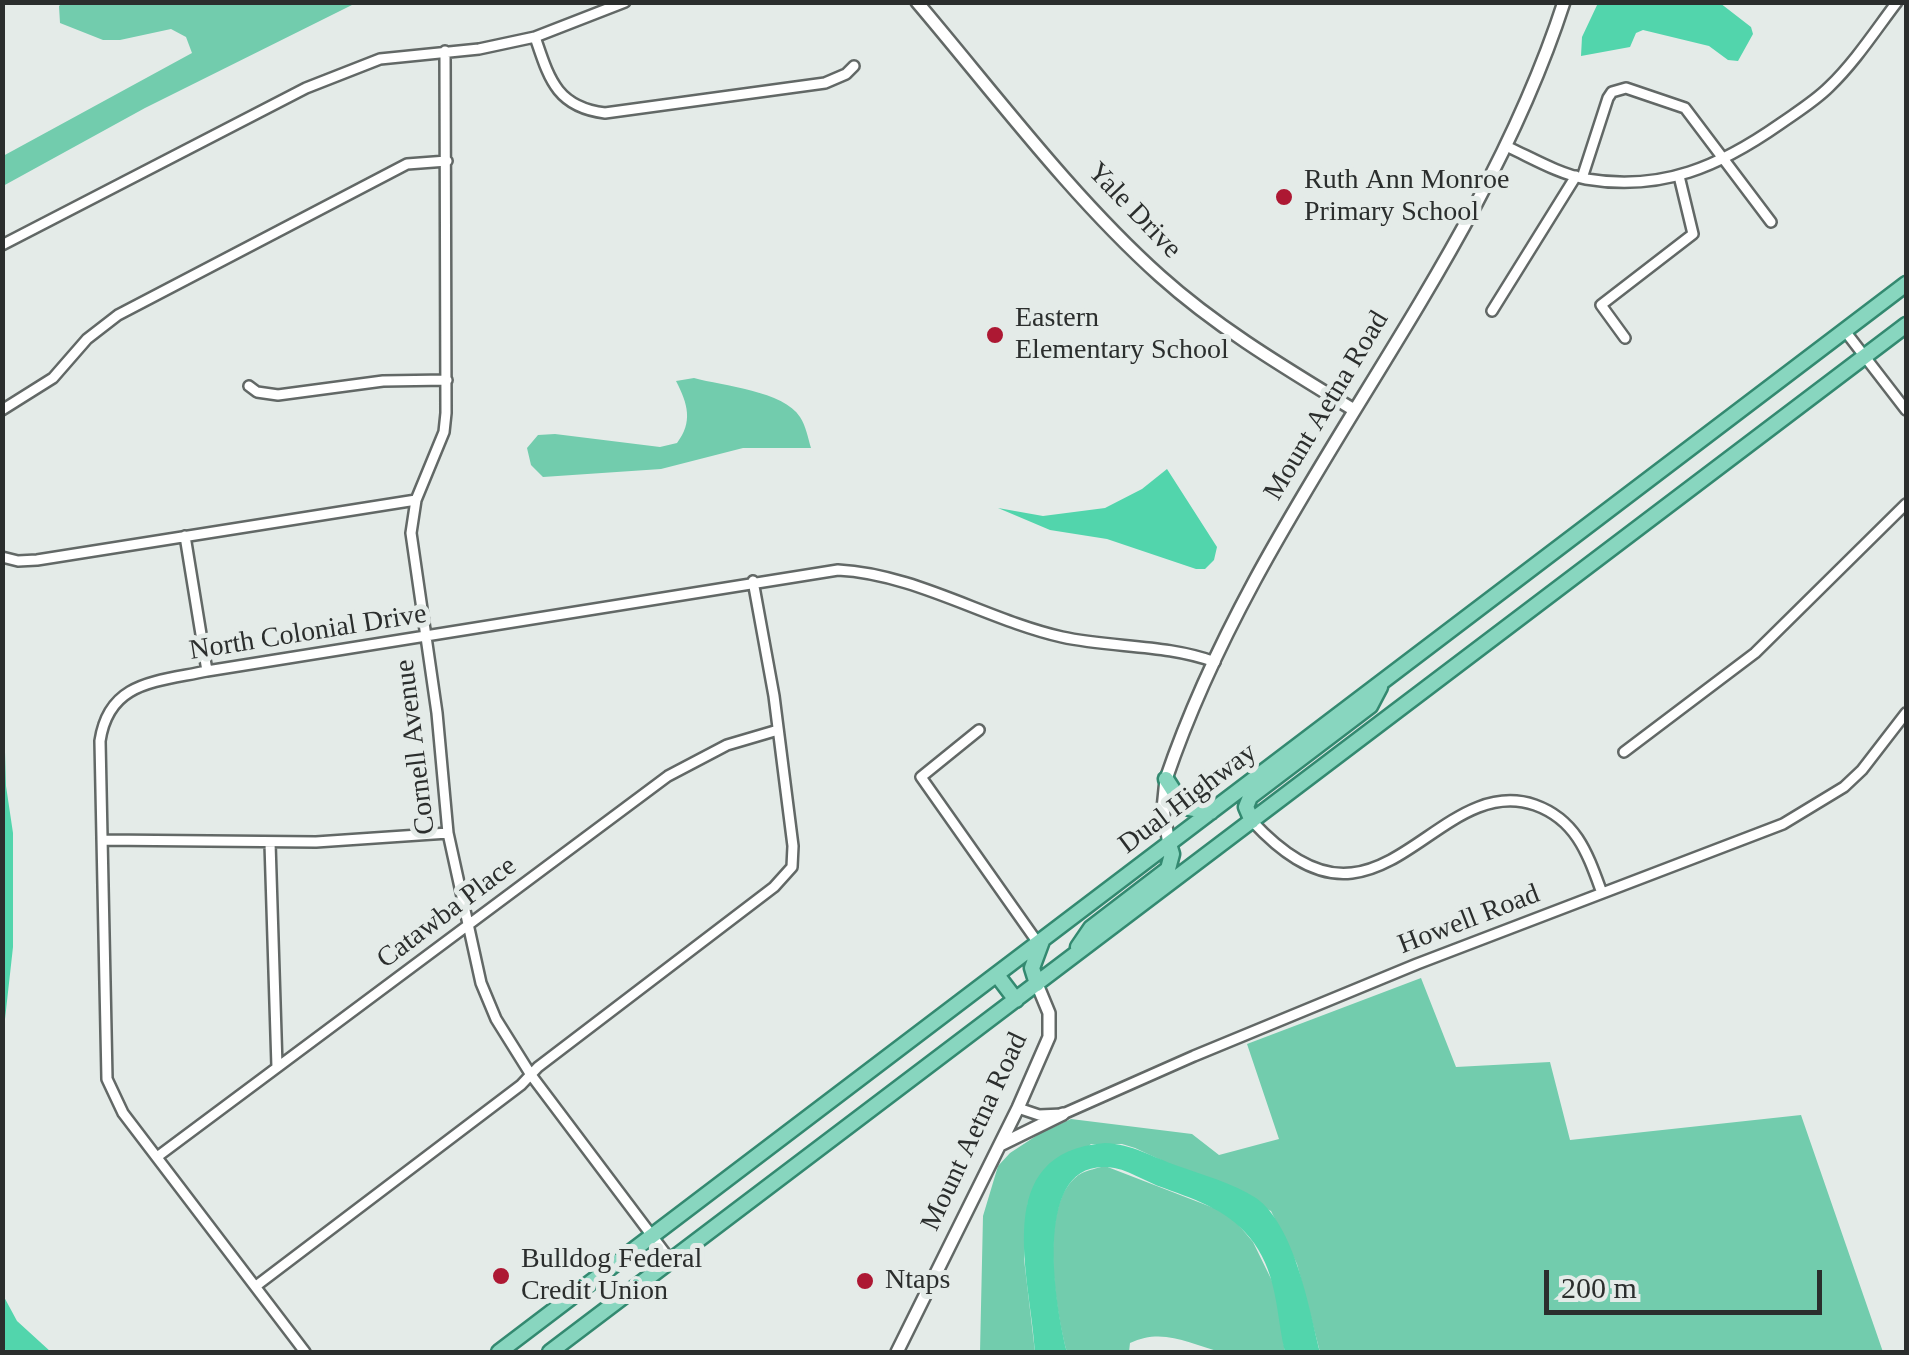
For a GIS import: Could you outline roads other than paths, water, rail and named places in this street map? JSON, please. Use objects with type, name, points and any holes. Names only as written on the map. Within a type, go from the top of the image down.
[{"type":"main road","name":"Dual Highway","points":[[499,1352],[1906,284]]},
{"type":"main road","name":"Dual Highway","points":[[550,1352],[1906,325]]},
{"type":"main road","points":[[1252,821],[1246,807],[1250,797],[1370,706],[1383,682]]},
{"type":"main road","points":[[1166,779],[1184,807],[1211,812]]},
{"type":"main road","points":[[1069,960],[1092,928],[1168,868],[1172,854],[1169,844]]},
{"type":"main road","points":[[1036,984],[1032,968],[1040,942]]},
{"type":"main road","points":[[997,975],[1016,1000]]},
{"type":"street","points":[[2,245],[331,76],[380,59],[479,49],[535,36],[625,2]]},
{"type":"street","name":"Yale Drive","points":[[918,2],[1097,213],[1160,275],[1260,352],[1354,410]]},
{"type":"street","name":"Mount Aetna Road","points":[[1169,844],[1163,809],[1166,779],[1215,662],[1272,544],[1508,147],[1564,2]]},
{"type":"street","points":[[1508,147],[1579,177],[1626,182],[1679,176],[1725,160],[1828,88],[1897,2]]},
{"type":"street","points":[[535,36],[555,87],[580,108],[605,113],[825,84],[854,66]]},
{"type":"street","name":"Cornell Avenue","points":[[445,52],[444,432],[416,500],[411,533],[448,834],[488,1004],[531,1075],[671,1261]]},
{"type":"street","points":[[1492,311],[1579,177],[1608,98],[1619,88],[1685,108],[1771,222]]},
{"type":"street","points":[[2,410],[53,378],[86,339],[118,314],[407,164],[447,160]]},
{"type":"street","points":[[1625,338],[1601,305],[1693,234],[1679,176]]},
{"type":"street","points":[[1845,331],[1906,410]]},
{"type":"street","points":[[248,386],[257,392],[278,395],[383,381],[447,380]]},
{"type":"street","points":[[2,557],[37,560],[416,500]]},
{"type":"street","points":[[1624,752],[1756,653],[1906,504]]},
{"type":"street","points":[[185,536],[206,672]]},
{"type":"street","name":"North Colonial Drive","points":[[305,1352],[123,1113],[107,1080],[100,741],[110,707],[134,689],[206,672],[825,572],[856,571],[969,604],[1061,637],[1172,650],[1215,662]]},
{"type":"street","points":[[256,1286],[774,887],[792,867],[793,846],[778,730],[753,582]]},
{"type":"street","name":"Howell Road","points":[[1063,1114],[1332,999],[1783,824],[1816,806],[1862,770],[1906,713]]},
{"type":"street","name":"Catawba Place","points":[[156,1157],[668,776],[727,745],[778,730]]},
{"type":"street","points":[[979,730],[921,777],[1040,942]]},
{"type":"street","points":[[1252,821],[1270,840],[1308,865],[1325,871],[1355,873],[1396,856],[1466,813],[1482,806],[1516,801],[1546,810],[1571,828],[1586,851],[1602,893]]},
{"type":"street","points":[[102,840],[270,842],[448,834]]},
{"type":"street","points":[[270,842],[277,1067]]},
{"type":"street","name":"Mount Aetna Road","points":[[897,1352],[1049,1038],[1051,1024],[1036,984]]},
{"type":"street","points":[[1018,1108],[1039,1115],[1063,1114]]},
{"type":"street","points":[[1000,1145],[1063,1114]]},
{"type":"place","name":"Ruth Ann Monroe Primary School","points":[[1284,197]]},
{"type":"place","name":"Eastern Elementary School","points":[[995,335]]},
{"type":"place","name":"Bulldog Federal Credit Union","points":[[501,1276]]},
{"type":"place","name":"Ntaps","points":[[865,1281]]}]
